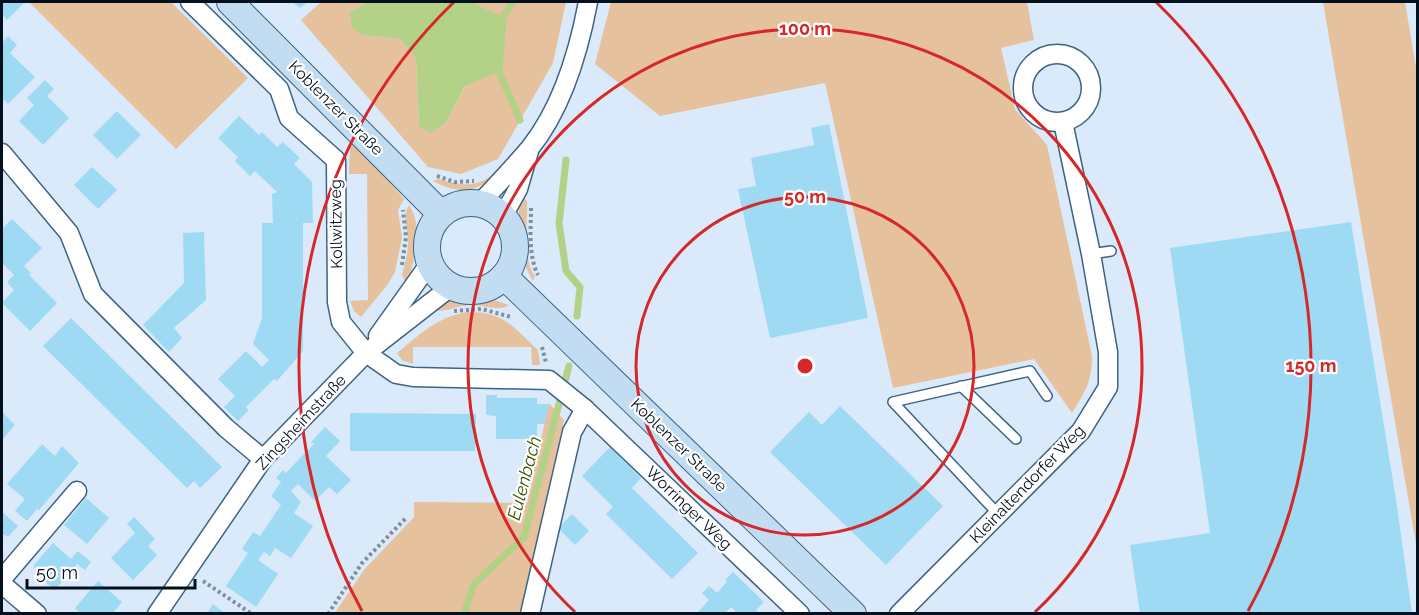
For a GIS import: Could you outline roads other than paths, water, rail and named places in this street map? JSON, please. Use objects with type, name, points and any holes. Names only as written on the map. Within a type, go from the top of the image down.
[{"type":"street","name":"Kollwitzweg","points":[[190,2],[279,89],[289,118],[336,160],[338,302],[341,322],[366,353]]},
{"type":"street","name":"Koblenzer Straße","points":[[230,2],[441,214]]},
{"type":"street","points":[[480,203],[530,147],[545,126],[569,75],[588,2]]},
{"type":"street","name":"Kleinaltendorfer Weg","points":[[899,614],[1081,431],[1108,387],[1108,352],[1091,254],[1063,122]]},
{"type":"street","points":[[503,216],[518,189],[530,147]]},
{"type":"street","points":[[2,153],[69,233],[93,294],[225,428],[263,459]]},
{"type":"street","points":[[480,203],[503,216],[511,227],[515,239],[515,252],[512,265],[494,285],[480,290],[466,290],[443,281],[430,263],[427,251],[428,237],[441,214],[460,204],[480,203]]},
{"type":"street","name":"Zingsheimstraße","points":[[366,353],[430,263]]},
{"type":"street","name":"Koblenzer Straße","points":[[504,276],[853,614]]},
{"type":"street","name":"Zingsheimstraße","points":[[157,614],[263,459],[366,353],[452,286]]},
{"type":"street","name":"Worringer Weg","points":[[366,353],[396,374],[413,377],[549,380],[580,404],[793,611]]},
{"type":"street","points":[[530,614],[580,404]]},
{"type":"street","points":[[37,614],[2,581],[77,491]]},
{"type":"lane","points":[[1091,254],[1112,251]]},
{"type":"lane","points":[[998,514],[893,402],[1030,371],[1047,396]]},
{"type":"lane","points":[[961,386],[1016,439]]},
{"type":"waterway","name":"Eulenbach","points":[[513,2],[503,17],[499,72],[520,120]]},
{"type":"waterway","name":"Eulenbach","points":[[566,160],[559,223],[566,271],[580,287],[577,316]]},
{"type":"waterway","name":"Eulenbach","points":[[464,614],[474,584],[524,537],[569,366]]}]
